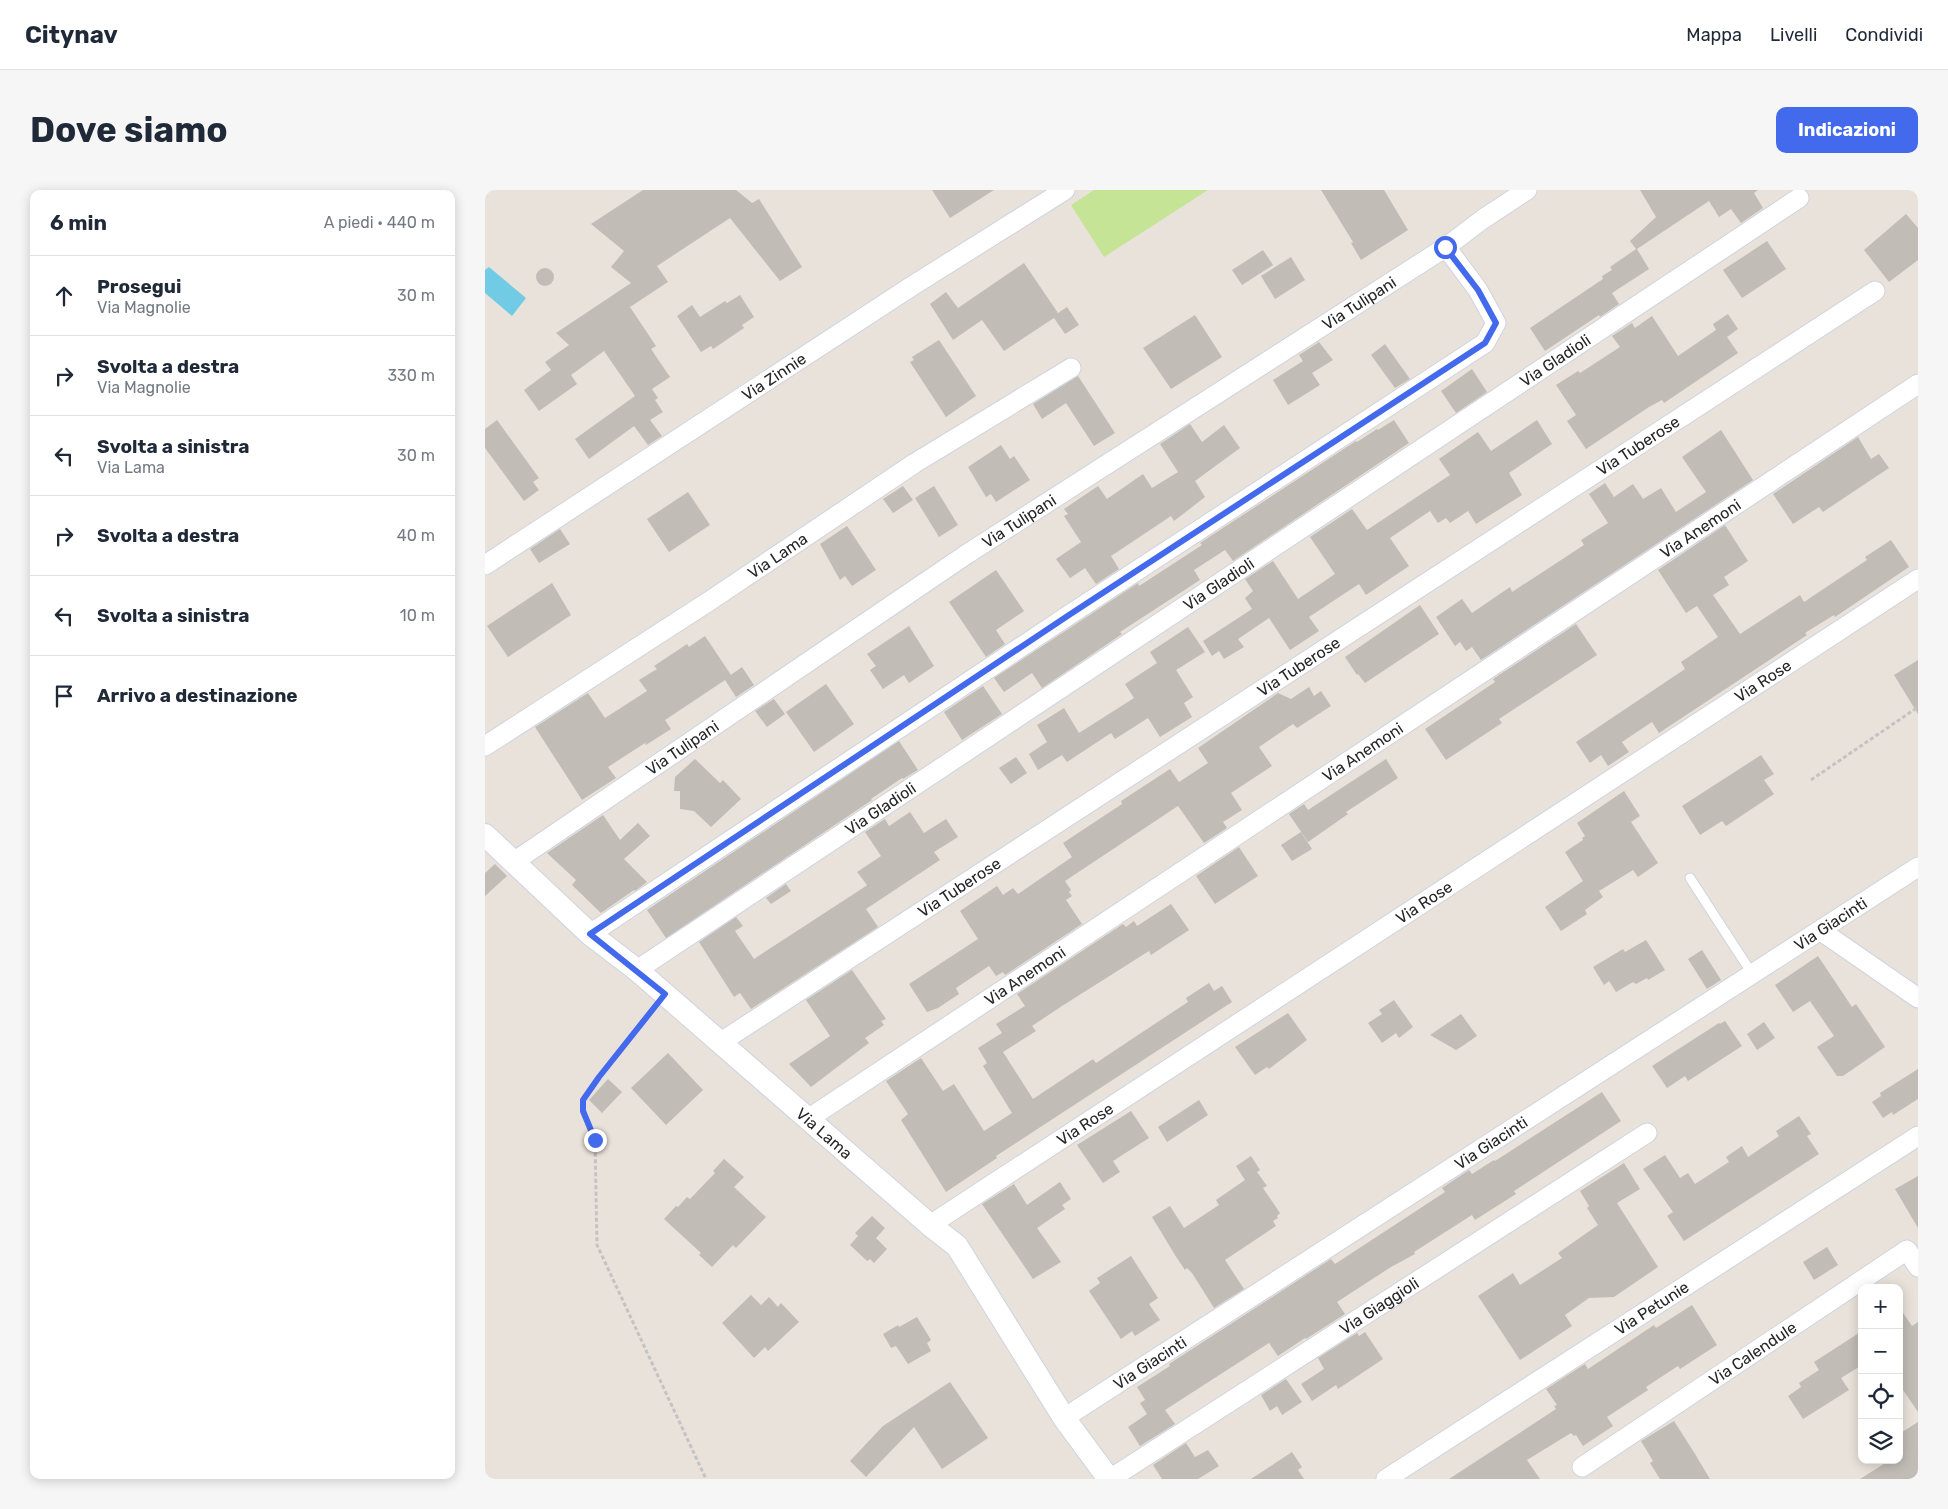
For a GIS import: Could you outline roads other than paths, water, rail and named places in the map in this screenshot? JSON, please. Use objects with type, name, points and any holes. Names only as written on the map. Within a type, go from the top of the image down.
[{"type":"street","name":"Via Zinnie","points":[[485,565],[903,291],[1065,190]]},
{"type":"street","name":"Via Tulipani","points":[[515,862],[967,554],[1445,247],[1527,190]]},
{"type":"street","name":"Via Gladioli","points":[[637,970],[1799,198]]},
{"type":"street","points":[[590,934],[1069,615],[1485,343],[1496,323],[1478,290],[1445,247]]},
{"type":"street","name":"Via Tuberose","points":[[721,1042],[1875,291]]},
{"type":"street","name":"Via Lama","points":[[485,746],[711,600],[915,463],[1071,368]]},
{"type":"street","name":"Via Anemoni","points":[[808,1119],[1918,384]]},
{"type":"street","name":"Via Rose","points":[[929,1225],[1918,579]]},
{"type":"street","name":"Via Lama","points":[[485,835],[590,934],[637,970],[929,1225],[957,1246],[1064,1418],[1109,1479]]},
{"type":"street","name":"Via Giacinti","points":[[1064,1418],[1918,868]]},
{"type":"street","points":[[1821,931],[1918,998]]},
{"type":"street","name":"Via Giaggioli","points":[[1109,1479],[1647,1132]]},
{"type":"street","name":"Via Petunie","points":[[1386,1479],[1918,1136]]},
{"type":"street","name":"Via Calendule","points":[[1582,1467],[1907,1250],[1918,1267]]},
{"type":"lane","points":[[1690,878],[1753,975]]},
{"type":"water","points":[[489,267],[526,298],[512,316],[485,293],[485,270]]}]
